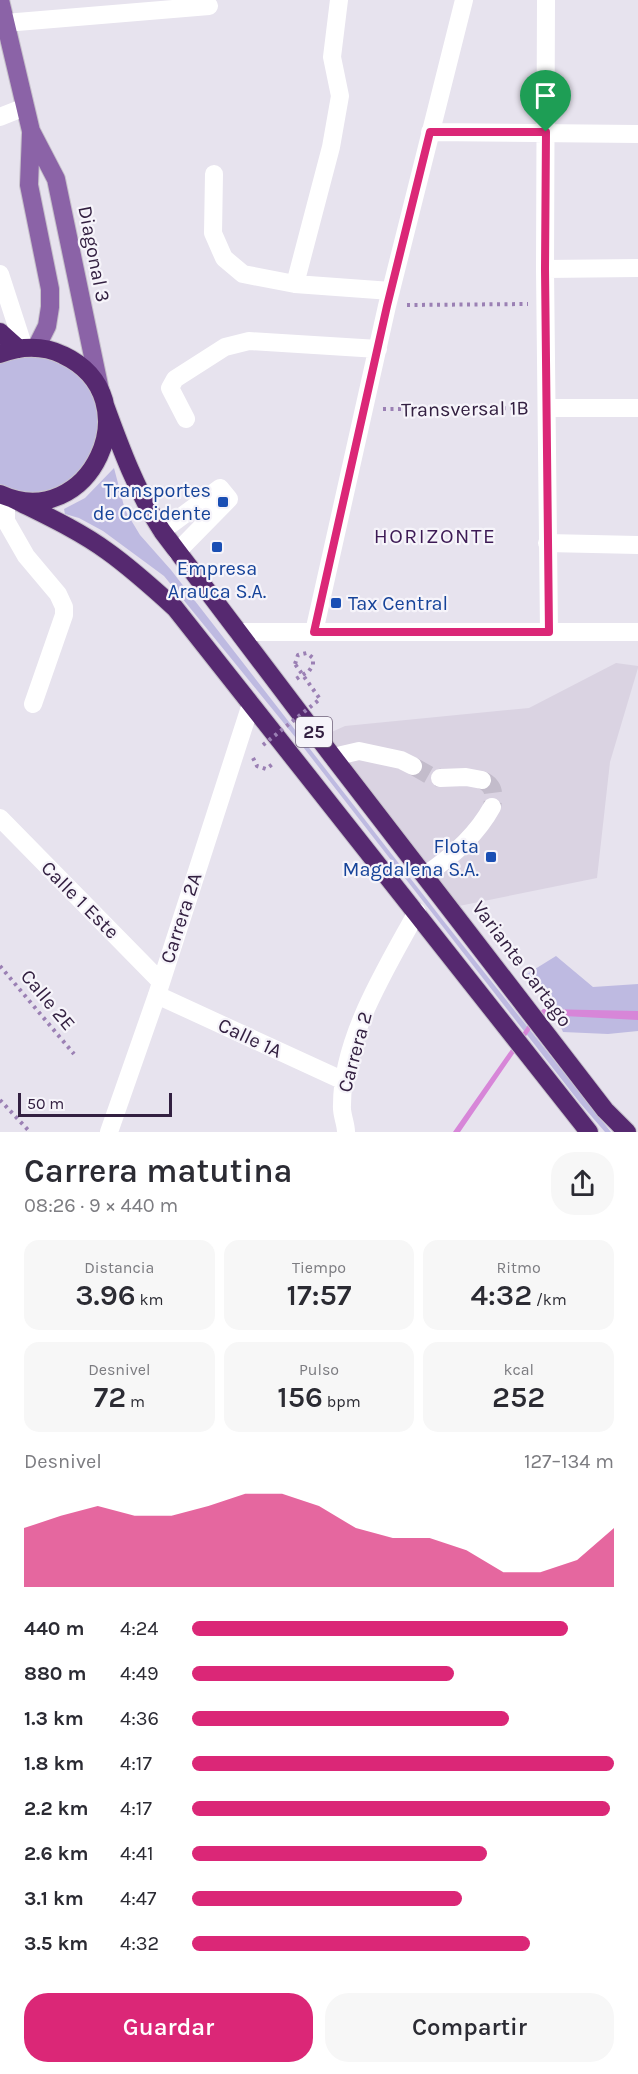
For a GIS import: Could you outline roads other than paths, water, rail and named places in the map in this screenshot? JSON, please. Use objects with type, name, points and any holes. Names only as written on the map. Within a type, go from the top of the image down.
[{"type":"highway","name":"25","points":[[0,332],[27,348]]},
{"type":"highway","name":"25","points":[[0,354],[27,348],[48,349],[69,357],[86,371],[102,398]]},
{"type":"highway","points":[[6,497],[29,501],[45,500],[73,488],[85,478],[95,466],[106,436],[108,421],[102,398]]},
{"type":"highway","name":"Variante Cartago","points":[[102,398],[141,495],[177,552],[605,1110],[627,1132]]},
{"type":"highway","name":"25","points":[[6,497],[64,524],[106,550],[141,577],[175,608],[589,1132]]},
{"type":"main road","name":"Diagonal 3","points":[[0,0],[31,131],[56,179],[102,398]]},
{"type":"main road","name":"Diagonal 3","points":[[27,348],[46,326],[50,307],[50,290],[29,184],[31,131]]},
{"type":"street","points":[[295,284],[331,147],[340,96],[332,57],[339,0]]},
{"type":"street","points":[[314,632],[389,298],[464,0]]},
{"type":"street","points":[[546,0],[545,269],[549,632]]},
{"type":"street","points":[[5,23],[209,6]]},
{"type":"street","points":[[0,117],[25,107]]},
{"type":"street","points":[[430,132],[638,134]]},
{"type":"street","points":[[214,174],[213,232],[224,258],[243,274],[389,298]]},
{"type":"street","points":[[545,269],[638,268]]},
{"type":"street","points":[[0,274],[27,348]]},
{"type":"street","points":[[186,419],[170,388],[175,379],[225,347],[249,341],[378,349]]},
{"type":"street","name":"Transversal 1B","points":[[547,408],[638,408]]},
{"type":"street","points":[[162,531],[220,488],[229,499],[177,552]]},
{"type":"street","points":[[6,497],[6,521],[26,556],[58,594],[63,607],[64,615],[33,704]]},
{"type":"street","points":[[547,543],[638,545]]},
{"type":"street","points":[[238,632],[638,632]]},
{"type":"street","name":"Carrera 2A","points":[[110,1132],[251,704]]},
{"type":"street","points":[[333,758],[359,751],[401,760],[413,766]]},
{"type":"street","points":[[440,778],[466,777],[482,780]]},
{"type":"street","points":[[425,874],[452,857],[492,807]]},
{"type":"street","name":"Calle 1 Este","points":[[0,818],[158,988]]},
{"type":"street","name":"Carrera 2","points":[[347,1132],[341,1107],[344,1081],[360,1020],[417,912]]},
{"type":"street","name":"Calle 1A","points":[[158,988],[344,1081]]},
{"type":"tunnel","points":[[413,766],[440,778]]},
{"type":"tunnel","points":[[482,780],[493,791],[492,807]]},
{"type":"place","name":"Transportes de Occidente","points":[[223,502]]},
{"type":"place","name":"Empresa Arauca S.A.","points":[[217,547]]},
{"type":"place","name":"Tax Central","points":[[336,603]]},
{"type":"place","name":"Flota Magdalena S.A.","points":[[491,857]]},
{"type":"district","name":"HORIZONTE","points":[[435,536]]}]
